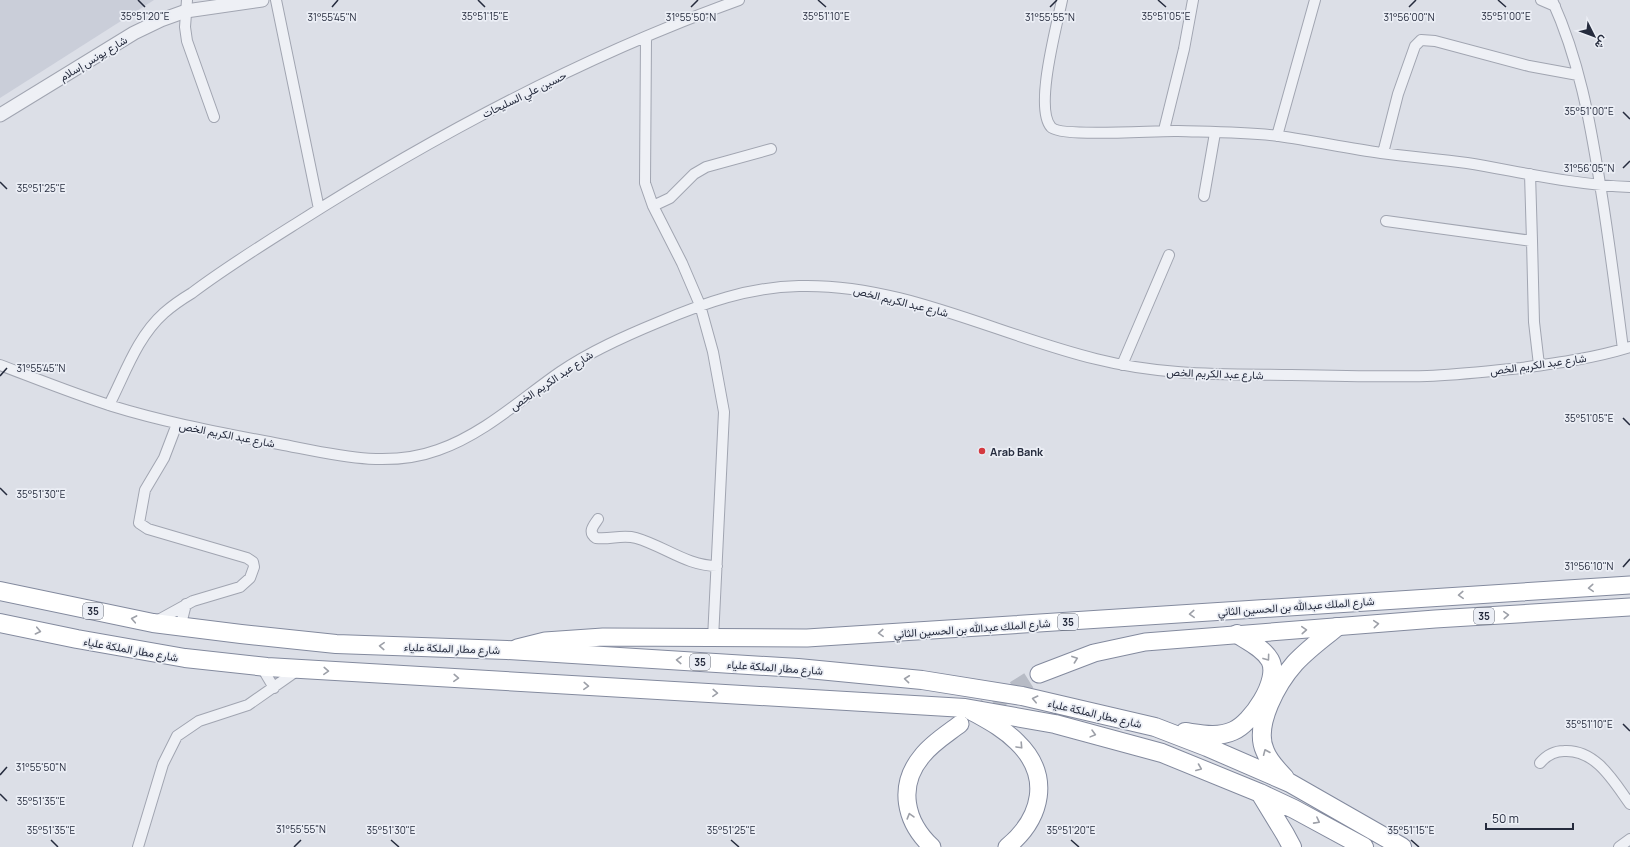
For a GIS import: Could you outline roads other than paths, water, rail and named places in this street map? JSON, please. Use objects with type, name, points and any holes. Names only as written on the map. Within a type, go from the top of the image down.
[{"type":"highway","name":"شارع الملك عبدالله بن الحسين الثاني","points":[[507,650],[545,641],[603,637],[713,639],[807,638],[1253,610],[1376,600],[1630,585]]},
{"type":"highway","name":"شارع مطار الملكة علياء","points":[[0,591],[154,623],[336,644],[507,650],[798,668],[922,680],[1022,696],[1155,727],[1207,747],[1290,783],[1402,847]]},
{"type":"highway","name":"35","points":[[1039,674],[1094,653],[1126,645],[1237,634],[1630,607]]},
{"type":"highway","name":"شارع مطار الملكة علياء","points":[[0,623],[125,648],[185,658],[261,666],[963,716],[1055,724],[1162,753],[1260,793],[1294,809],[1364,847]]},
{"type":"highway","points":[[1290,783],[1269,759],[1264,750],[1262,741],[1263,722],[1280,684],[1295,663],[1337,627]]},
{"type":"highway","points":[[1155,727],[1216,735],[1234,731],[1249,719],[1254,713],[1271,682],[1272,664],[1263,652],[1237,634]]},
{"type":"highway","points":[[932,847],[920,835],[912,822],[907,798],[908,785],[913,769],[922,756],[963,716],[1006,732],[1024,749],[1035,768],[1039,786],[1035,814],[1027,828],[1006,847]]},
{"type":"highway","points":[[1260,793],[1292,847]]},
{"type":"street","name":"شارع يونس إسلام","points":[[0,115],[134,33],[187,6],[262,0]]},
{"type":"street","points":[[276,0],[319,209]]},
{"type":"street","name":"حسين علي السليحات","points":[[109,405],[145,335],[164,313],[204,283],[319,209],[460,126],[535,87],[646,38],[739,0]]},
{"type":"street","points":[[1062,0],[1045,90],[1046,112],[1052,128],[1067,132],[1164,130],[1277,136],[1383,153],[1455,161],[1600,185],[1630,187]]},
{"type":"street","points":[[1164,130],[1184,49],[1193,0]]},
{"type":"street","points":[[1277,136],[1315,0]]},
{"type":"street","points":[[1541,0],[1554,3],[1578,75],[1590,119],[1627,348]]},
{"type":"street","points":[[187,6],[184,27],[187,41],[214,117]]},
{"type":"street","points":[[646,38],[645,183],[653,206],[682,263],[700,304],[713,352],[724,417],[713,639]]},
{"type":"street","points":[[1383,153],[1398,94],[1412,53],[1418,42],[1421,40],[1435,41],[1529,66],[1578,75]]},
{"type":"street","points":[[1204,196],[1215,133]]},
{"type":"street","points":[[653,206],[670,198],[694,174],[706,167],[771,149]]},
{"type":"street","points":[[1530,174],[1534,322],[1540,365]]},
{"type":"street","points":[[1386,221],[1532,241]]},
{"type":"street","points":[[1122,365],[1169,255]]},
{"type":"street","name":"شارع عبد الكريم الخص","points":[[0,365],[109,405],[177,424],[324,453],[366,459],[398,460],[417,456],[451,445],[482,429],[580,359],[636,331],[700,304],[773,287],[815,286],[856,289],[928,306],[1053,348],[1122,365],[1166,372],[1215,375],[1401,376],[1472,373],[1540,365],[1627,348]]},
{"type":"street","points":[[154,623],[186,604],[240,587],[250,578],[254,568],[252,562],[247,558],[148,529],[139,523],[144,490],[164,458],[177,424]]},
{"type":"street","points":[[598,518],[592,530],[593,536],[596,538],[620,536],[634,537],[693,562],[717,566]]},
{"type":"street","points":[[186,604],[182,620],[187,628]]},
{"type":"street","points":[[261,666],[274,688]]},
{"type":"street","points":[[138,847],[163,764],[177,736],[199,721],[248,706],[299,669]]},
{"type":"street","points":[[1540,763],[1552,754],[1560,751],[1575,751],[1584,754],[1607,772],[1630,804]]},
{"type":"street","points":[[1619,847],[1630,839]]},
{"type":"tunnel","points":[[972,716],[1039,674]]},
{"type":"place","name":"Arab Bank","points":[[982,451]]}]
